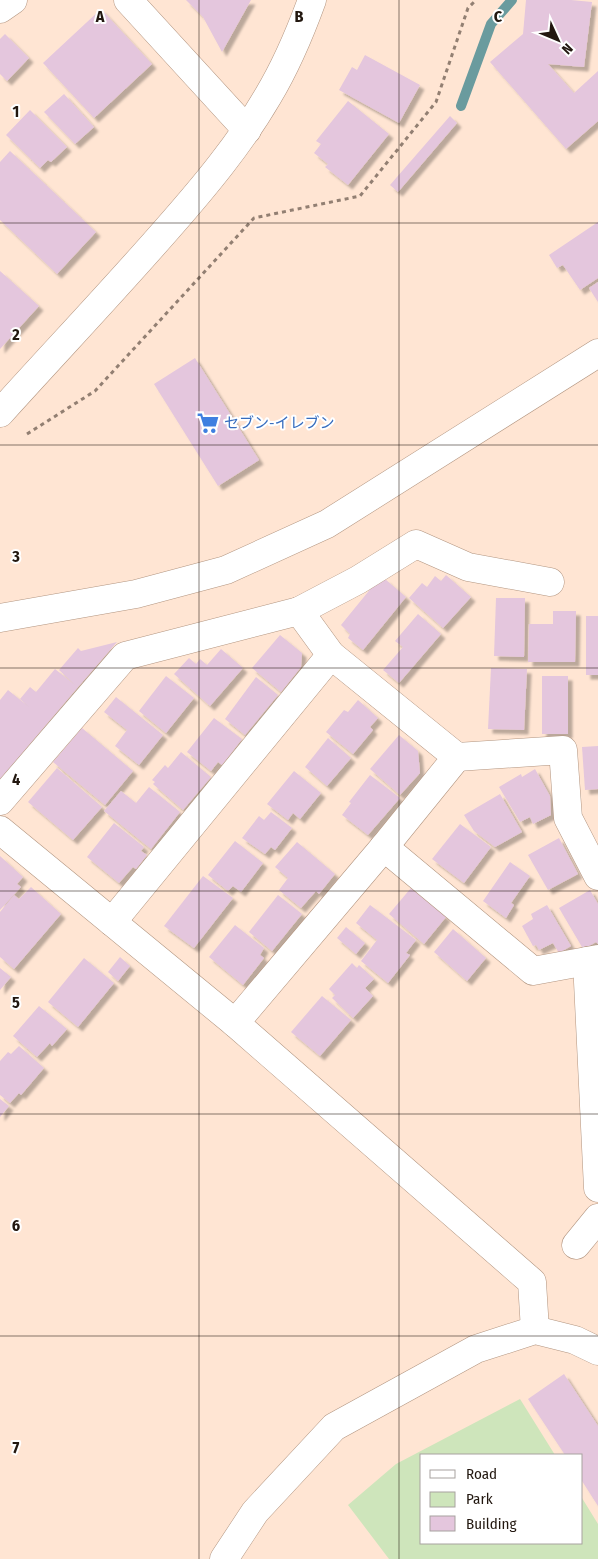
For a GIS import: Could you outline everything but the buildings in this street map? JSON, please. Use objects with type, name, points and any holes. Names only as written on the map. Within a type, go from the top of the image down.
[{"type":"street","points":[[0,9],[13,0]]},
{"type":"street","points":[[128,0],[247,130]]},
{"type":"street","points":[[0,413],[192,200],[247,130],[273,87],[302,29],[312,0]]},
{"type":"street","points":[[0,618],[136,594],[226,570],[327,524],[598,353]]},
{"type":"street","points":[[0,801],[125,656],[299,610],[358,580],[416,544],[468,567],[550,582]]},
{"type":"street","points":[[299,610],[331,655],[457,756],[563,750],[568,818],[598,876]]},
{"type":"street","points":[[112,922],[331,655]]},
{"type":"street","points":[[236,1023],[384,847],[457,756]]},
{"type":"street","points":[[0,830],[236,1023],[532,1282],[535,1330]]},
{"type":"street","points":[[384,847],[533,971],[592,960],[598,1188]]},
{"type":"street","points":[[576,1245],[598,1218]]},
{"type":"street","points":[[224,1559],[255,1512],[334,1427],[476,1349],[535,1330],[575,1340],[598,1351]]},
{"type":"path","points":[[26,434],[95,391],[254,218],[360,196],[436,102],[468,8],[476,0]]},
{"type":"green space","points":[[520,1399],[554,1454],[420,1454],[420,1544],[583,1544],[583,1500],[598,1524],[598,1559],[389,1559],[348,1505],[396,1464]]},
{"type":"waterway","points":[[461,106],[491,24],[512,0]]},
{"type":"place","name":"セブン-イレブン","points":[[208,423]]}]
